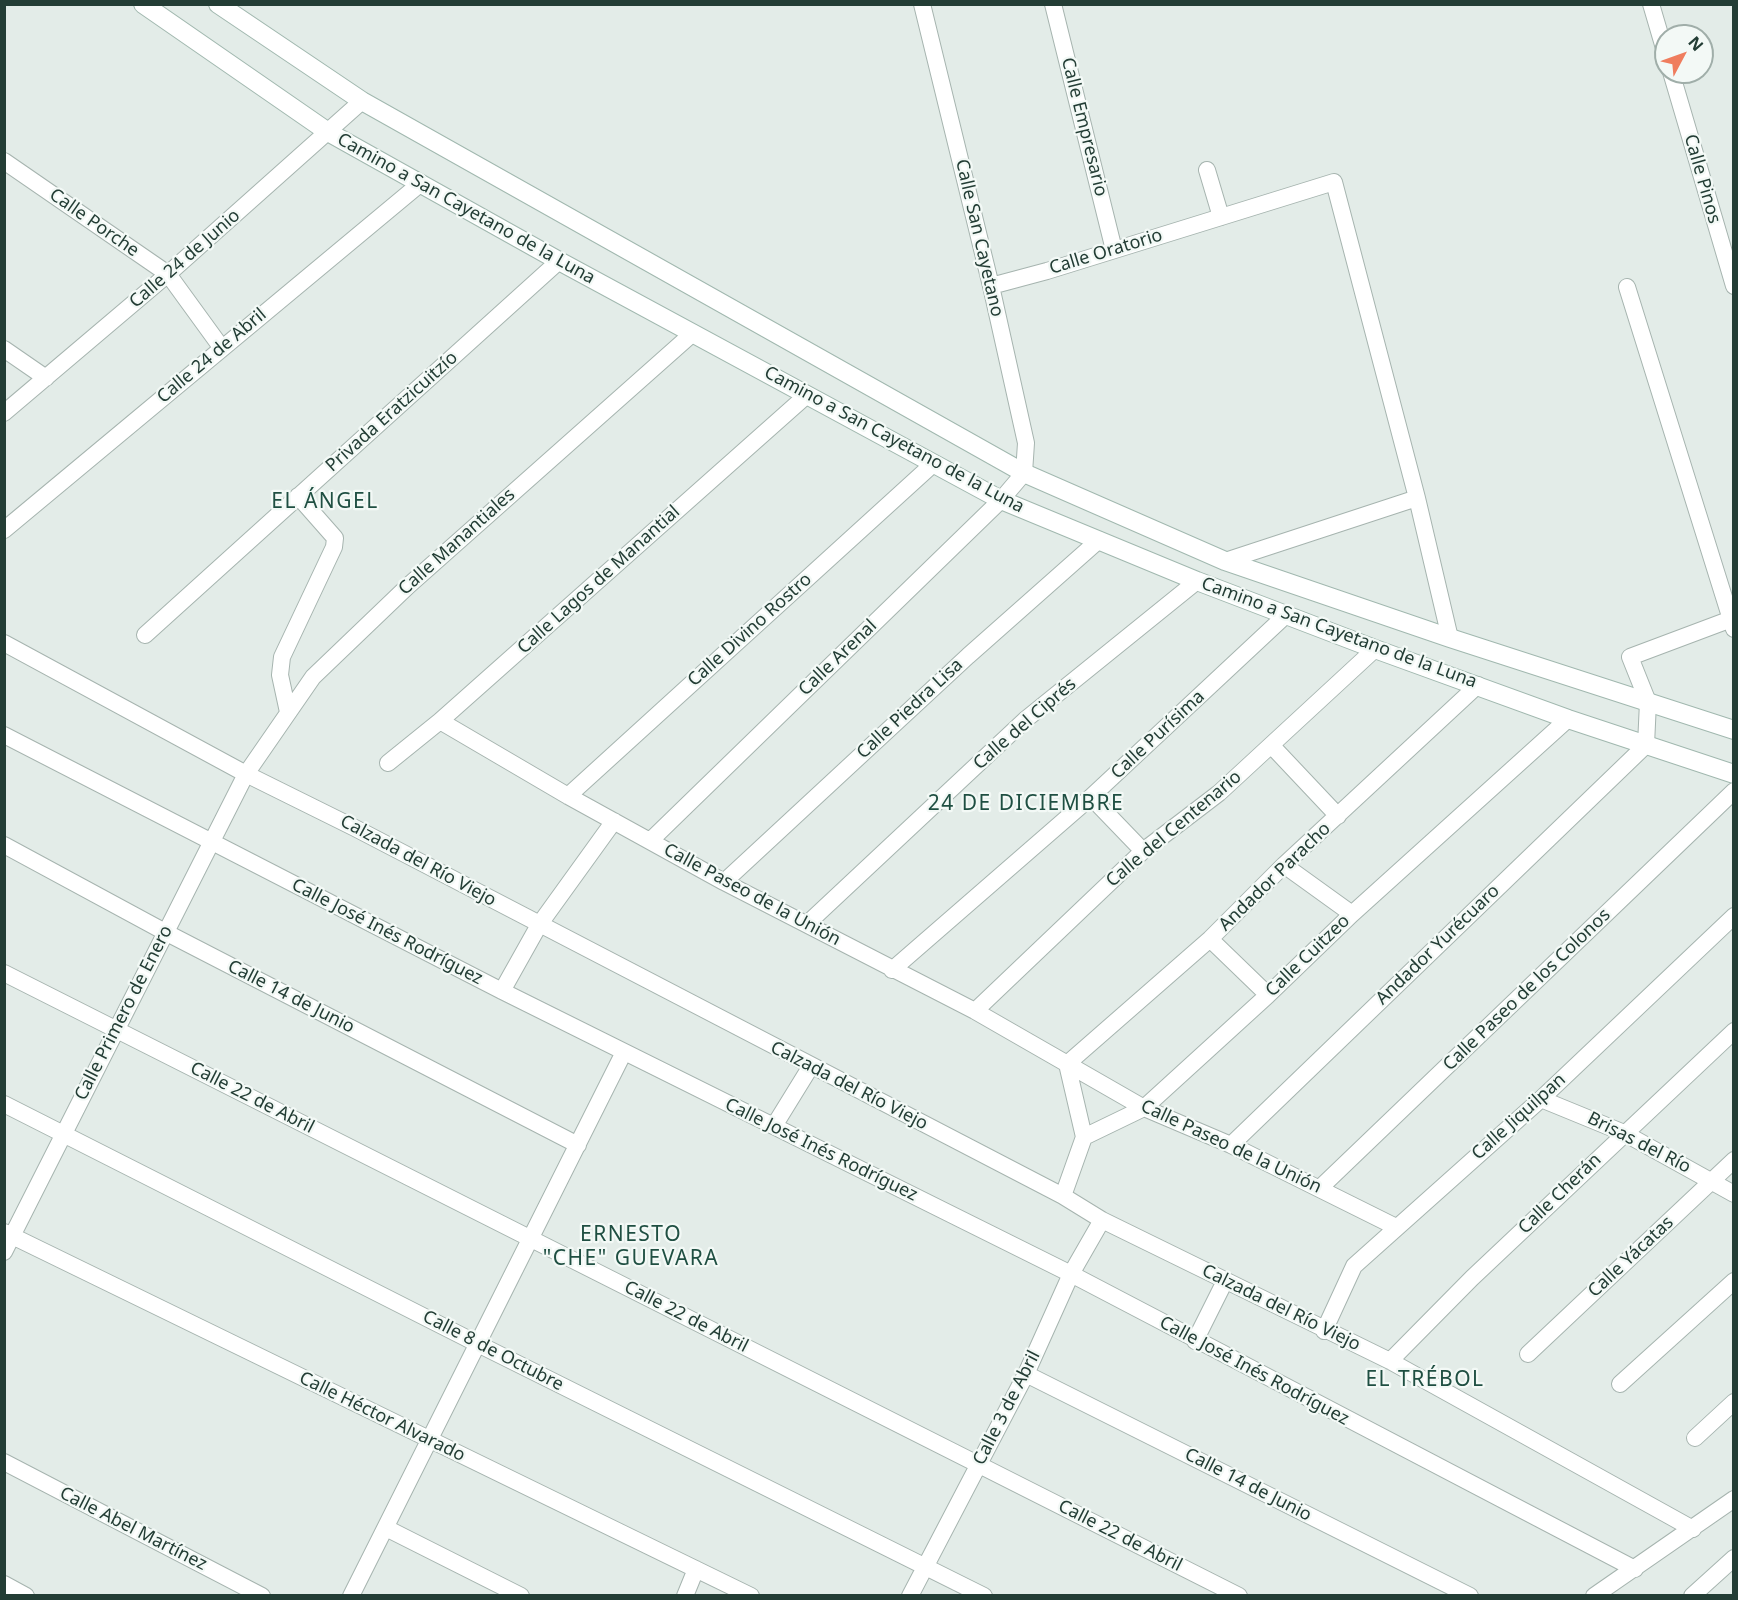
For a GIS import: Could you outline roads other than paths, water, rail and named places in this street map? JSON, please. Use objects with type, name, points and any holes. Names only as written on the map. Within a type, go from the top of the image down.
[{"type":"street","name":"Camino a San Cayetano de la Luna","points":[[143,4],[328,132],[559,261],[1001,500],[1375,649],[1568,719],[1734,774]]},
{"type":"street","name":"Camino a San Cayetano de la Luna","points":[[218,4],[362,100],[1024,473],[1225,561],[1450,638],[1734,730]]},
{"type":"street","name":"Calle San Cayetano","points":[[922,4],[991,286],[1026,443],[1024,473]]},
{"type":"street","name":"Calle Empresario","points":[[1053,4],[1114,250]]},
{"type":"street","points":[[1651,4],[1657,24]]},
{"type":"street","name":"Calle Pinos","points":[[1675,84],[1734,286]]},
{"type":"street","name":"Calle 24 de Junio","points":[[4,413],[168,274],[362,100]]},
{"type":"street","name":"Calle Porche","points":[[4,161],[168,274],[221,347]]},
{"type":"street","points":[[1207,170],[1221,217]]},
{"type":"street","name":"Calle Oratorio","points":[[991,286],[1334,182],[1417,498]]},
{"type":"street","name":"Calle 24 de Abril","points":[[4,530],[221,347],[421,183]]},
{"type":"street","name":"Privada Eratzicuitzío","points":[[145,635],[559,261]]},
{"type":"street","points":[[1627,287],[1733,622],[1630,657],[1648,702],[1646,745]]},
{"type":"street","name":"Calle Manantiales","points":[[246,774],[313,677],[408,586],[693,333]]},
{"type":"street","points":[[4,349],[46,378]]},
{"type":"street","name":"Calle Lagos de Manantial","points":[[388,763],[440,721],[807,395]]},
{"type":"street","name":"Calle Divino Rostro","points":[[568,796],[933,464]]},
{"type":"street","name":"Calle Arenal","points":[[650,841],[1001,500],[1024,473]]},
{"type":"street","points":[[288,712],[279,675],[282,657],[334,547],[335,538],[298,496]]},
{"type":"street","points":[[1225,561],[1417,498],[1450,638]]},
{"type":"street","name":"Calle Piedra Lisa","points":[[724,882],[968,656],[1099,540]]},
{"type":"street","name":"Calle del Ciprés","points":[[808,923],[1025,720],[1197,580]]},
{"type":"street","name":"Calle Purísima","points":[[892,970],[1091,797],[1286,615]]},
{"type":"street","name":"Calzada del Río Viejo","points":[[4,643],[246,774],[355,828],[1063,1196],[1102,1220],[1390,1361],[1693,1530]]},
{"type":"street","name":"Calle del Centenario","points":[[975,1011],[1143,851],[1219,793],[1375,649]]},
{"type":"street","name":"Andador Paracho","points":[[1067,1064],[1210,939],[1284,865],[1478,685]]},
{"type":"street","name":"Calle Cuitzeo","points":[[1084,1137],[1144,1108],[1268,995],[1352,914],[1568,719]]},
{"type":"street","name":"Calle Paseo de la Unión","points":[[440,721],[568,796],[724,882],[808,923],[892,970],[975,1011],[1144,1108],[1231,1145],[1396,1227]]},
{"type":"street","name":"Calle José Inés Rodríguez","points":[[4,735],[502,991],[1071,1274],[1195,1341],[1635,1569]]},
{"type":"street","points":[[1271,745],[1338,816]]},
{"type":"street","name":"Andador Yurécuaro","points":[[1231,1145],[1646,745]]},
{"type":"street","name":"Calle Primero de Enero","points":[[4,1252],[9,1234],[246,774]]},
{"type":"street","name":"Calle Paseo de los Colonos","points":[[1320,1188],[1734,791]]},
{"type":"street","points":[[1091,797],[1143,851]]},
{"type":"street","points":[[502,991],[539,925],[614,821]]},
{"type":"street","name":"Calle 14 de Junio","points":[[4,845],[165,932],[579,1145]]},
{"type":"street","points":[[1284,865],[1352,914]]},
{"type":"street","name":"Calle Jiquilpan","points":[[1324,1330],[1354,1266],[1541,1099],[1734,916]]},
{"type":"street","points":[[1210,939],[1268,995]]},
{"type":"street","name":"Calle 22 de Abril","points":[[4,973],[1239,1596]]},
{"type":"street","name":"Calle Cherán","points":[[1390,1361],[1624,1132],[1734,1031]]},
{"type":"street","points":[[351,1596],[624,1052]]},
{"type":"street","points":[[1063,1196],[1084,1137],[1067,1064]]},
{"type":"street","points":[[774,1126],[811,1066]]},
{"type":"street","name":"Brisas del Río","points":[[1541,1099],[1624,1132],[1734,1194]]},
{"type":"street","name":"Calle 8 de Octubre","points":[[4,1104],[478,1344],[984,1596]]},
{"type":"street","name":"Calle Yácatas","points":[[1528,1353],[1734,1160]]},
{"type":"street","name":"Calle 3 de Abril","points":[[910,1596],[924,1565],[1026,1374],[1071,1274],[1102,1220]]},
{"type":"street","name":"Calle Héctor Alvarado","points":[[9,1234],[752,1596]]},
{"type":"street","points":[[1195,1341],[1225,1281]]},
{"type":"street","points":[[1620,1384],[1734,1281]]},
{"type":"street","name":"Calle 14 de Junio","points":[[1026,1374],[1470,1596]]},
{"type":"street","points":[[1695,1438],[1734,1402]]},
{"type":"street","name":"Calle Abel Martínez","points":[[4,1462],[262,1596]]},
{"type":"street","points":[[1594,1596],[1693,1530],[1734,1499]]},
{"type":"street","points":[[386,1528],[521,1596]]},
{"type":"street","points":[[1692,1596],[1734,1558]]},
{"type":"street","points":[[685,1596],[696,1569]]},
{"type":"street","points":[[4,1584],[26,1596]]},
{"type":"district","name":"EL ÁNGEL","points":[[325,502]]},
{"type":"district","name":"24 DE DICIEMBRE","points":[[1026,804]]},
{"type":"district","name":"ERNESTO \"CHE\" GUEVARA","points":[[631,1247]]},
{"type":"district","name":"EL TRÉBOL","points":[[1425,1380]]}]
